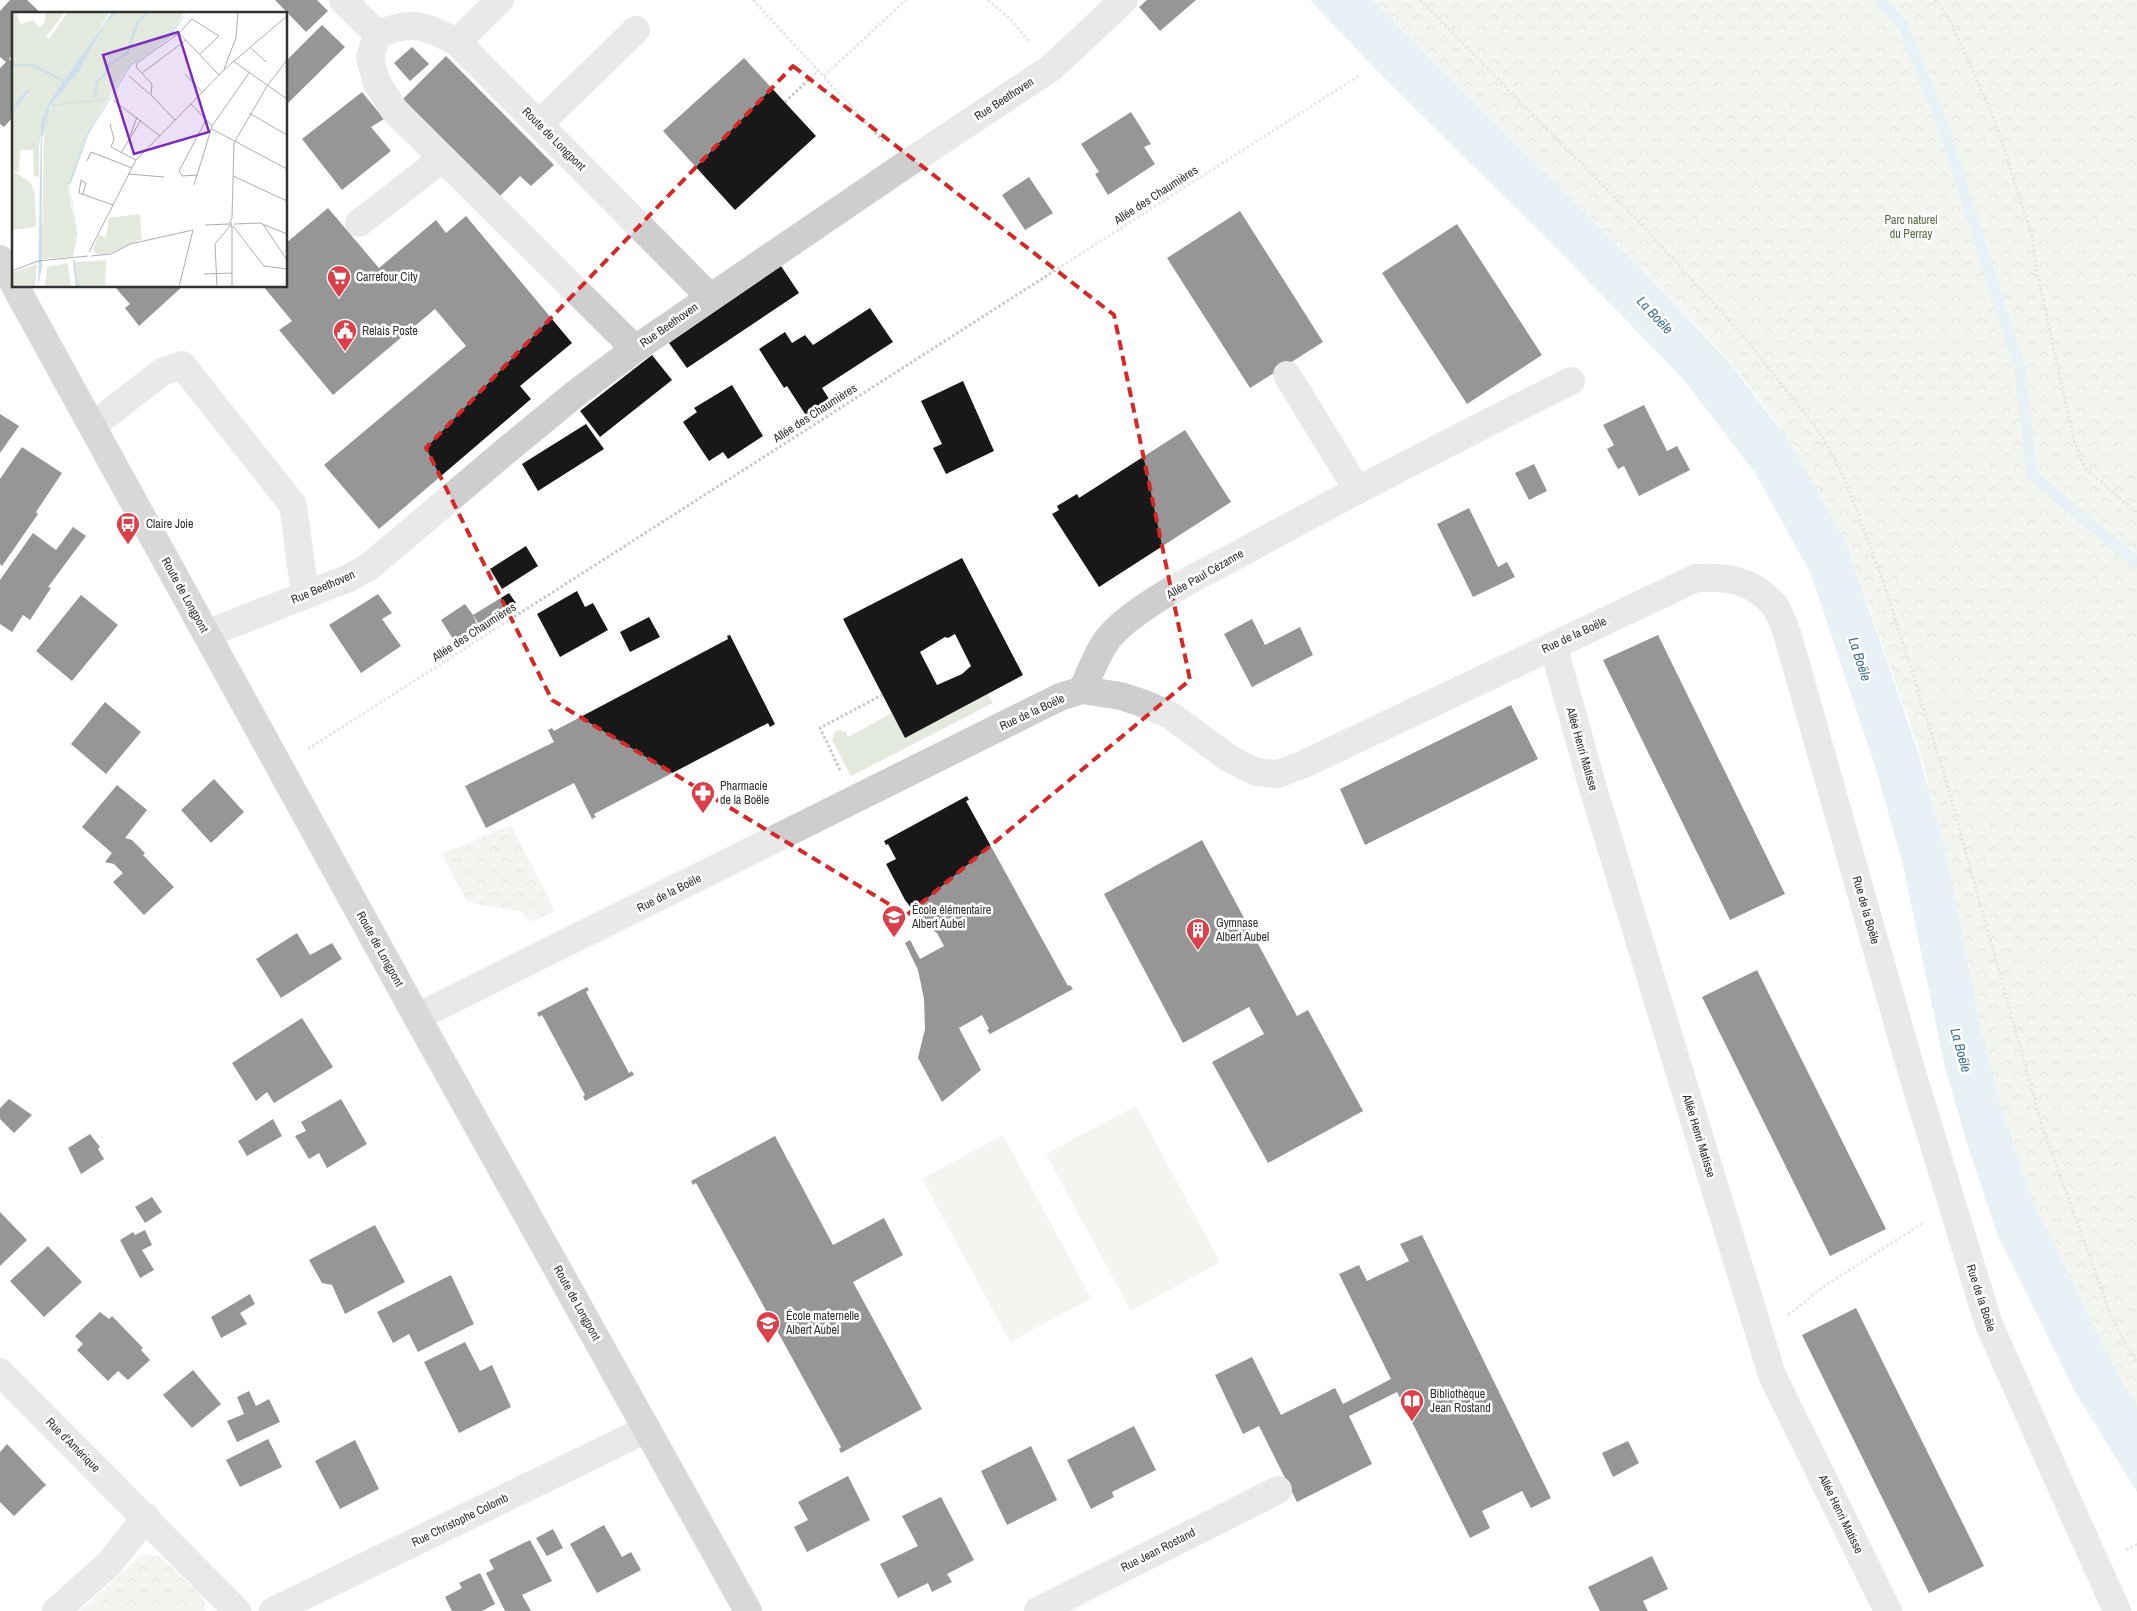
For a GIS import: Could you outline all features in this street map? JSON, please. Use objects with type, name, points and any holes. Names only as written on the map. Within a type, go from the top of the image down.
[{"type":"main road","name":"Route de Longpont","points":[[0,259],[12,281]]},
{"type":"main road","name":"Route de Longpont","points":[[16,288],[417,1017],[748,1611]]},
{"type":"street","points":[[343,0],[377,34],[370,58],[376,81],[394,110],[635,349]]},
{"type":"street","points":[[456,42],[500,0]]},
{"type":"street","name":"Rue Beethoven","points":[[206,634],[349,578],[370,566],[514,444],[635,349],[1051,68],[1124,0]]},
{"type":"street","name":"Route de Longpont","points":[[377,34],[402,25],[427,27],[456,42],[710,297]]},
{"type":"street","points":[[539,124],[636,30]]},
{"type":"street","points":[[359,223],[442,159]]},
{"type":"street","points":[[92,426],[162,372],[182,365],[293,505],[305,594]]},
{"type":"street","points":[[1287,375],[1357,489]]},
{"type":"street","name":"Allée Paul Cézanne","points":[[1082,690],[1099,653],[1112,634],[1139,612],[1181,586],[1357,489],[1571,380]]},
{"type":"street","name":"Rue de la Boële","points":[[417,1017],[1060,697],[1082,690],[1121,696],[1145,704],[1170,715],[1230,759],[1256,772],[1278,774],[1302,765],[1696,578],[1723,577],[1750,585],[1775,605],[1787,633],[1907,1057],[1989,1325],[2117,1611]]},
{"type":"street","name":"Allée Henri Matisse","points":[[1553,645],[1592,785],[1772,1375],[1888,1611]]},
{"type":"street","name":"Rue d'Amérique","points":[[0,1372],[146,1517],[237,1611]]},
{"type":"street","name":"Rue Christophe Colomb","points":[[273,1611],[647,1429]]},
{"type":"street","name":"Rue Jean Rostand","points":[[1038,1611],[1278,1490]]},
{"type":"street","points":[[56,1611],[110,1563],[146,1517]]},
{"type":"path","points":[[753,0],[878,133],[902,167]]},
{"type":"path","points":[[824,76],[906,0]]},
{"type":"path","points":[[988,0],[1010,20],[1051,68]]},
{"type":"path","points":[[1420,0],[1641,224],[1745,338],[1820,432],[1846,481],[1885,587],[1942,767],[2043,1129],[2114,1323],[2137,1363]]},
{"type":"path","points":[[1934,0],[1949,18],[1996,124],[2032,236],[2036,268],[2074,441],[2085,468],[2137,513]]},
{"type":"path","points":[[785,102],[819,70]]},
{"type":"path","name":"Allée des Chaumières","points":[[280,767],[1360,75]]},
{"type":"path","points":[[855,800],[820,728],[882,694]]},
{"type":"path","points":[[1760,1337],[1823,1287],[1917,1225],[1954,1212]]},
{"type":"highlighted area","points":[[793,66],[1114,315],[1190,680],[907,915],[552,700],[426,448]]},
{"type":"green space","name":"Parc naturel du Perray","points":[[1372,0],[2137,0],[2137,1410],[2100,1347],[2023,1183],[1981,1047],[1923,762],[1849,549],[1777,423],[1730,361],[1637,265]]},
{"type":"green space","points":[[988,694],[993,703],[851,776],[832,740],[834,733],[839,730],[846,732],[848,737],[892,713],[905,738]]},
{"type":"green space","points":[[511,825],[555,911],[531,922],[522,912],[467,902],[442,854]]},
{"type":"green space","points":[[1136,1106],[1220,1262],[1131,1311],[1046,1154]]},
{"type":"green space","points":[[1003,1135],[1091,1298],[1010,1342],[922,1179]]},
{"type":"green space","points":[[140,1556],[160,1557],[202,1596],[206,1605],[205,1611],[80,1611]]},
{"type":"water","name":"La Boële","points":[[1310,0],[1372,0],[1637,265],[1731,364],[1791,444],[1847,545],[1918,752],[1946,853],[1981,1031],[2003,1114],[2032,1200],[2105,1350],[2137,1407],[2137,1492],[2075,1392],[1997,1234],[1970,1153],[1944,1064],[1903,865],[1876,769],[1811,574],[1755,473],[1685,381],[1558,250],[1379,73]]},
{"type":"building","points":[[10,0],[27,0],[40,12],[12,12],[12,56],[9,59],[12,61],[12,118],[4,127],[0,124],[0,68],[6,62],[0,57],[0,11]]},
{"type":"building","points":[[275,0],[317,0],[328,11],[306,32]]},
{"type":"building","points":[[1147,0],[1196,0],[1160,31],[1139,7]]},
{"type":"building","points":[[322,25],[345,47],[288,103],[288,59]]},
{"type":"building","points":[[412,47],[429,64],[410,81],[394,63]]},
{"type":"building","points":[[446,56],[554,165],[531,186],[520,176],[499,197],[403,99]]},
{"type":"building","points":[[744,58],[816,136],[735,210],[663,131]]},
{"type":"building","points":[[362,92],[384,119],[371,127],[391,151],[342,190],[302,139]]},
{"type":"building","points":[[1131,112],[1151,144],[1144,147],[1155,164],[1108,195],[1095,174],[1099,172],[1081,144]]},
{"type":"building","points":[[1029,177],[1053,213],[1025,230],[1002,195]]},
{"type":"building","points":[[328,208],[379,268],[436,220],[446,233],[466,216],[572,343],[520,386],[531,399],[379,529],[324,465],[466,346],[435,309],[333,395],[279,330],[292,321],[265,288],[288,288],[288,241]]},
{"type":"building","points":[[1240,211],[1323,342],[1250,388],[1167,258]]},
{"type":"building","points":[[1457,224],[1542,355],[1467,404],[1382,273]]},
{"type":"building","points":[[781,266],[799,293],[687,368],[669,343]]},
{"type":"building","points":[[116,288],[181,288],[139,326],[125,308],[130,304]]},
{"type":"building","points":[[870,308],[893,342],[822,388],[831,402],[807,417],[787,386],[784,388],[759,349],[785,332],[792,343],[805,335],[813,345]]},
{"type":"building","points":[[652,355],[672,380],[600,437],[580,411]]},
{"type":"building","points":[[963,381],[994,451],[946,474],[933,448],[942,444],[921,401]]},
{"type":"building","points":[[732,385],[763,436],[728,459],[723,452],[709,461],[683,422],[697,412],[694,408]]},
{"type":"building","points":[[1644,405],[1667,451],[1677,446],[1690,470],[1639,496],[1624,466],[1618,469],[1607,449],[1614,445],[1603,425]]},
{"type":"building","points":[[0,414],[19,426],[0,453]]},
{"type":"building","points":[[586,424],[604,449],[538,491],[522,464]]},
{"type":"building","points":[[1185,430],[1231,502],[1099,587],[1052,514],[1059,510],[1057,506],[1077,494],[1079,498]]},
{"type":"building","points":[[22,447],[62,473],[36,512],[38,514],[2,566],[0,564],[0,479]]},
{"type":"building","points":[[1534,464],[1547,491],[1529,500],[1515,473]]},
{"type":"building","points":[[1469,508],[1498,567],[1507,562],[1515,577],[1473,597],[1437,524]]},
{"type":"building","points":[[73,527],[86,536],[48,587],[51,588],[30,620],[23,615],[12,632],[0,624],[0,580],[33,533],[56,550]]},
{"type":"building","points":[[526,546],[538,566],[502,589],[490,569]]},
{"type":"building","points":[[962,558],[1023,675],[905,738],[843,619]],"holes":[[[955,634],[971,666],[962,674],[937,685],[920,652],[945,637],[948,638]]]},
{"type":"building","points":[[577,591],[585,607],[593,603],[608,630],[560,657],[537,614]]},
{"type":"building","points":[[509,593],[516,603],[480,626],[473,615]]},
{"type":"building","points":[[378,594],[392,613],[382,619],[401,646],[361,673],[329,625]]},
{"type":"building","points":[[81,595],[118,625],[72,681],[36,651]]},
{"type":"building","points":[[465,604],[473,615],[478,627],[455,642],[441,620]]},
{"type":"building","points":[[649,617],[660,637],[630,652],[620,632]]},
{"type":"building","points":[[1252,619],[1265,645],[1300,627],[1313,655],[1252,687],[1224,634]]},
{"type":"building","points":[[730,635],[775,724],[770,727],[768,723],[594,814],[596,817],[592,819],[574,783],[486,828],[465,786],[554,742],[548,730],[552,728],[554,731],[728,639],[727,636]]},
{"type":"building","points":[[1658,635],[1785,894],[1730,920],[1603,660]]},
{"type":"building","points":[[105,702],[141,732],[106,774],[71,744]]},
{"type":"building","points":[[1511,705],[1538,759],[1365,845],[1340,789]]},
{"type":"building","points":[[214,779],[244,812],[211,843],[181,810]]},
{"type":"building","points":[[117,785],[147,810],[125,838],[132,840],[145,853],[143,855],[174,887],[144,915],[113,882],[123,873],[114,864],[105,862],[112,853],[82,827]]},
{"type":"building","points":[[967,796],[969,800],[966,801],[1068,986],[1070,985],[1073,989],[990,1034],[982,1015],[959,1028],[981,1070],[942,1102],[918,1058],[925,1029],[924,999],[918,970],[905,943],[910,940],[920,959],[944,946],[937,933],[922,922],[905,900],[886,864],[896,859],[888,844],[886,845],[884,841]]},
{"type":"building","name":"Gymnase Albert Aubel","points":[[1202,840],[1297,1016],[1308,1010],[1363,1111],[1268,1163],[1212,1062],[1264,1034],[1249,1007],[1183,1043],[1104,894]]},
{"type":"building","points":[[297,933],[310,955],[332,943],[342,959],[281,998],[256,959]]},
{"type":"building","points":[[1757,970],[1886,1229],[1830,1256],[1702,997]]},
{"type":"building","points":[[587,987],[589,990],[586,992],[629,1073],[632,1071],[634,1075],[585,1101],[583,1096],[585,1095],[542,1015],[539,1017],[537,1013]]},
{"type":"building","points":[[302,1018],[333,1067],[274,1103],[267,1092],[256,1101],[232,1063]]},
{"type":"building","points":[[9,1099],[32,1115],[14,1133],[0,1119],[0,1108]]},
{"type":"building","points":[[341,1099],[367,1144],[327,1168],[319,1153],[309,1159],[295,1136],[306,1131],[301,1122]]},
{"type":"building","points":[[273,1119],[282,1136],[247,1156],[238,1141]]},
{"type":"building","points":[[90,1134],[100,1147],[98,1149],[104,1159],[81,1174],[68,1148]]},
{"type":"building","points":[[775,1136],[833,1245],[884,1218],[903,1255],[853,1282],[922,1409],[841,1453],[839,1449],[841,1447],[696,1183],[693,1185],[691,1181]]},
{"type":"building","points":[[152,1197],[162,1212],[145,1223],[135,1207]]},
{"type":"building","points":[[0,1212],[27,1240],[0,1266]]},
{"type":"building","points":[[375,1225],[405,1282],[345,1314],[332,1285],[322,1283],[309,1260]]},
{"type":"building","points":[[145,1230],[152,1245],[142,1250],[154,1270],[140,1278],[120,1240],[133,1232],[135,1235]]},
{"type":"building","points":[[1422,1235],[1551,1498],[1531,1508],[1522,1491],[1482,1511],[1490,1528],[1470,1538],[1397,1392],[1349,1416],[1372,1464],[1297,1502],[1259,1426],[1243,1434],[1215,1375],[1252,1357],[1281,1415],[1335,1388],[1343,1404],[1391,1379],[1339,1274],[1359,1265],[1367,1281],[1409,1261],[1400,1244]]},
{"type":"building","points":[[48,1246],[82,1282],[44,1317],[10,1281]]},
{"type":"building","points":[[451,1275],[474,1324],[418,1352],[409,1334],[393,1343],[377,1312]]},
{"type":"building","points":[[250,1294],[255,1304],[240,1313],[247,1324],[221,1338],[211,1317]]},
{"type":"building","points":[[1856,1308],[1984,1566],[1929,1593],[1802,1335]]},
{"type":"building","points":[[100,1312],[109,1319],[112,1316],[143,1348],[141,1350],[150,1360],[128,1380],[118,1371],[108,1381],[77,1350],[83,1344],[75,1336]]},
{"type":"building","points":[[465,1342],[480,1371],[492,1365],[511,1407],[459,1433],[424,1362]]},
{"type":"building","points":[[193,1370],[221,1404],[192,1428],[163,1395]]},
{"type":"building","points":[[249,1391],[256,1406],[269,1399],[280,1422],[237,1442],[227,1421],[244,1414],[237,1397]]},
{"type":"building","points":[[1134,1426],[1156,1470],[1112,1492],[1114,1497],[1091,1509],[1067,1460]]},
{"type":"building","points":[[268,1439],[282,1467],[240,1487],[226,1460]]},
{"type":"building","points":[[355,1440],[379,1489],[340,1509],[315,1461]]},
{"type":"building","points":[[1628,1441],[1639,1463],[1613,1477],[1602,1453]]},
{"type":"building","points":[[7,1444],[46,1485],[14,1516],[0,1502],[0,1452]]},
{"type":"building","points":[[1031,1446],[1057,1500],[1007,1525],[981,1471]]},
{"type":"building","points":[[848,1476],[870,1520],[807,1552],[794,1527],[808,1520],[798,1502]]},
{"type":"building","points":[[941,1497],[974,1560],[947,1574],[952,1582],[932,1592],[928,1583],[898,1598],[880,1564],[918,1546],[902,1516]]},
{"type":"building","points":[[604,1525],[622,1557],[631,1552],[641,1570],[597,1593],[570,1544]]},
{"type":"building","points":[[553,1529],[563,1548],[547,1556],[536,1538]]},
{"type":"building","points":[[530,1540],[552,1581],[522,1595],[531,1611],[505,1611],[486,1573],[494,1569],[489,1560]]},
{"type":"building","points":[[1652,1556],[1668,1589],[1643,1601],[1648,1611],[1600,1611],[1588,1587]]},
{"type":"building","points":[[480,1573],[495,1604],[482,1611],[452,1611],[445,1597],[462,1588],[459,1583]]},
{"type":"waterway","points":[[1880,0],[1903,26],[1944,128],[2020,370],[2032,475],[2137,563]]},
{"type":"place","name":"Carrefour City","points":[[339,298]]},
{"type":"place","name":"Relais Poste","points":[[345,352]]},
{"type":"place","name":"Claire Joie","points":[[128,545]]},
{"type":"place","name":"Pharmacie de la Boële","points":[[703,814]]},
{"type":"place","name":"École élémentaire Albert Aubel","points":[[894,938]]},
{"type":"place","name":"Gymnase Albert Aubel","points":[[1198,951]]},
{"type":"place","name":"École maternelle Albert Aubel","points":[[768,1344]]},
{"type":"place","name":"Bibliothèque Jean Rostand","points":[[1412,1422]]}]
